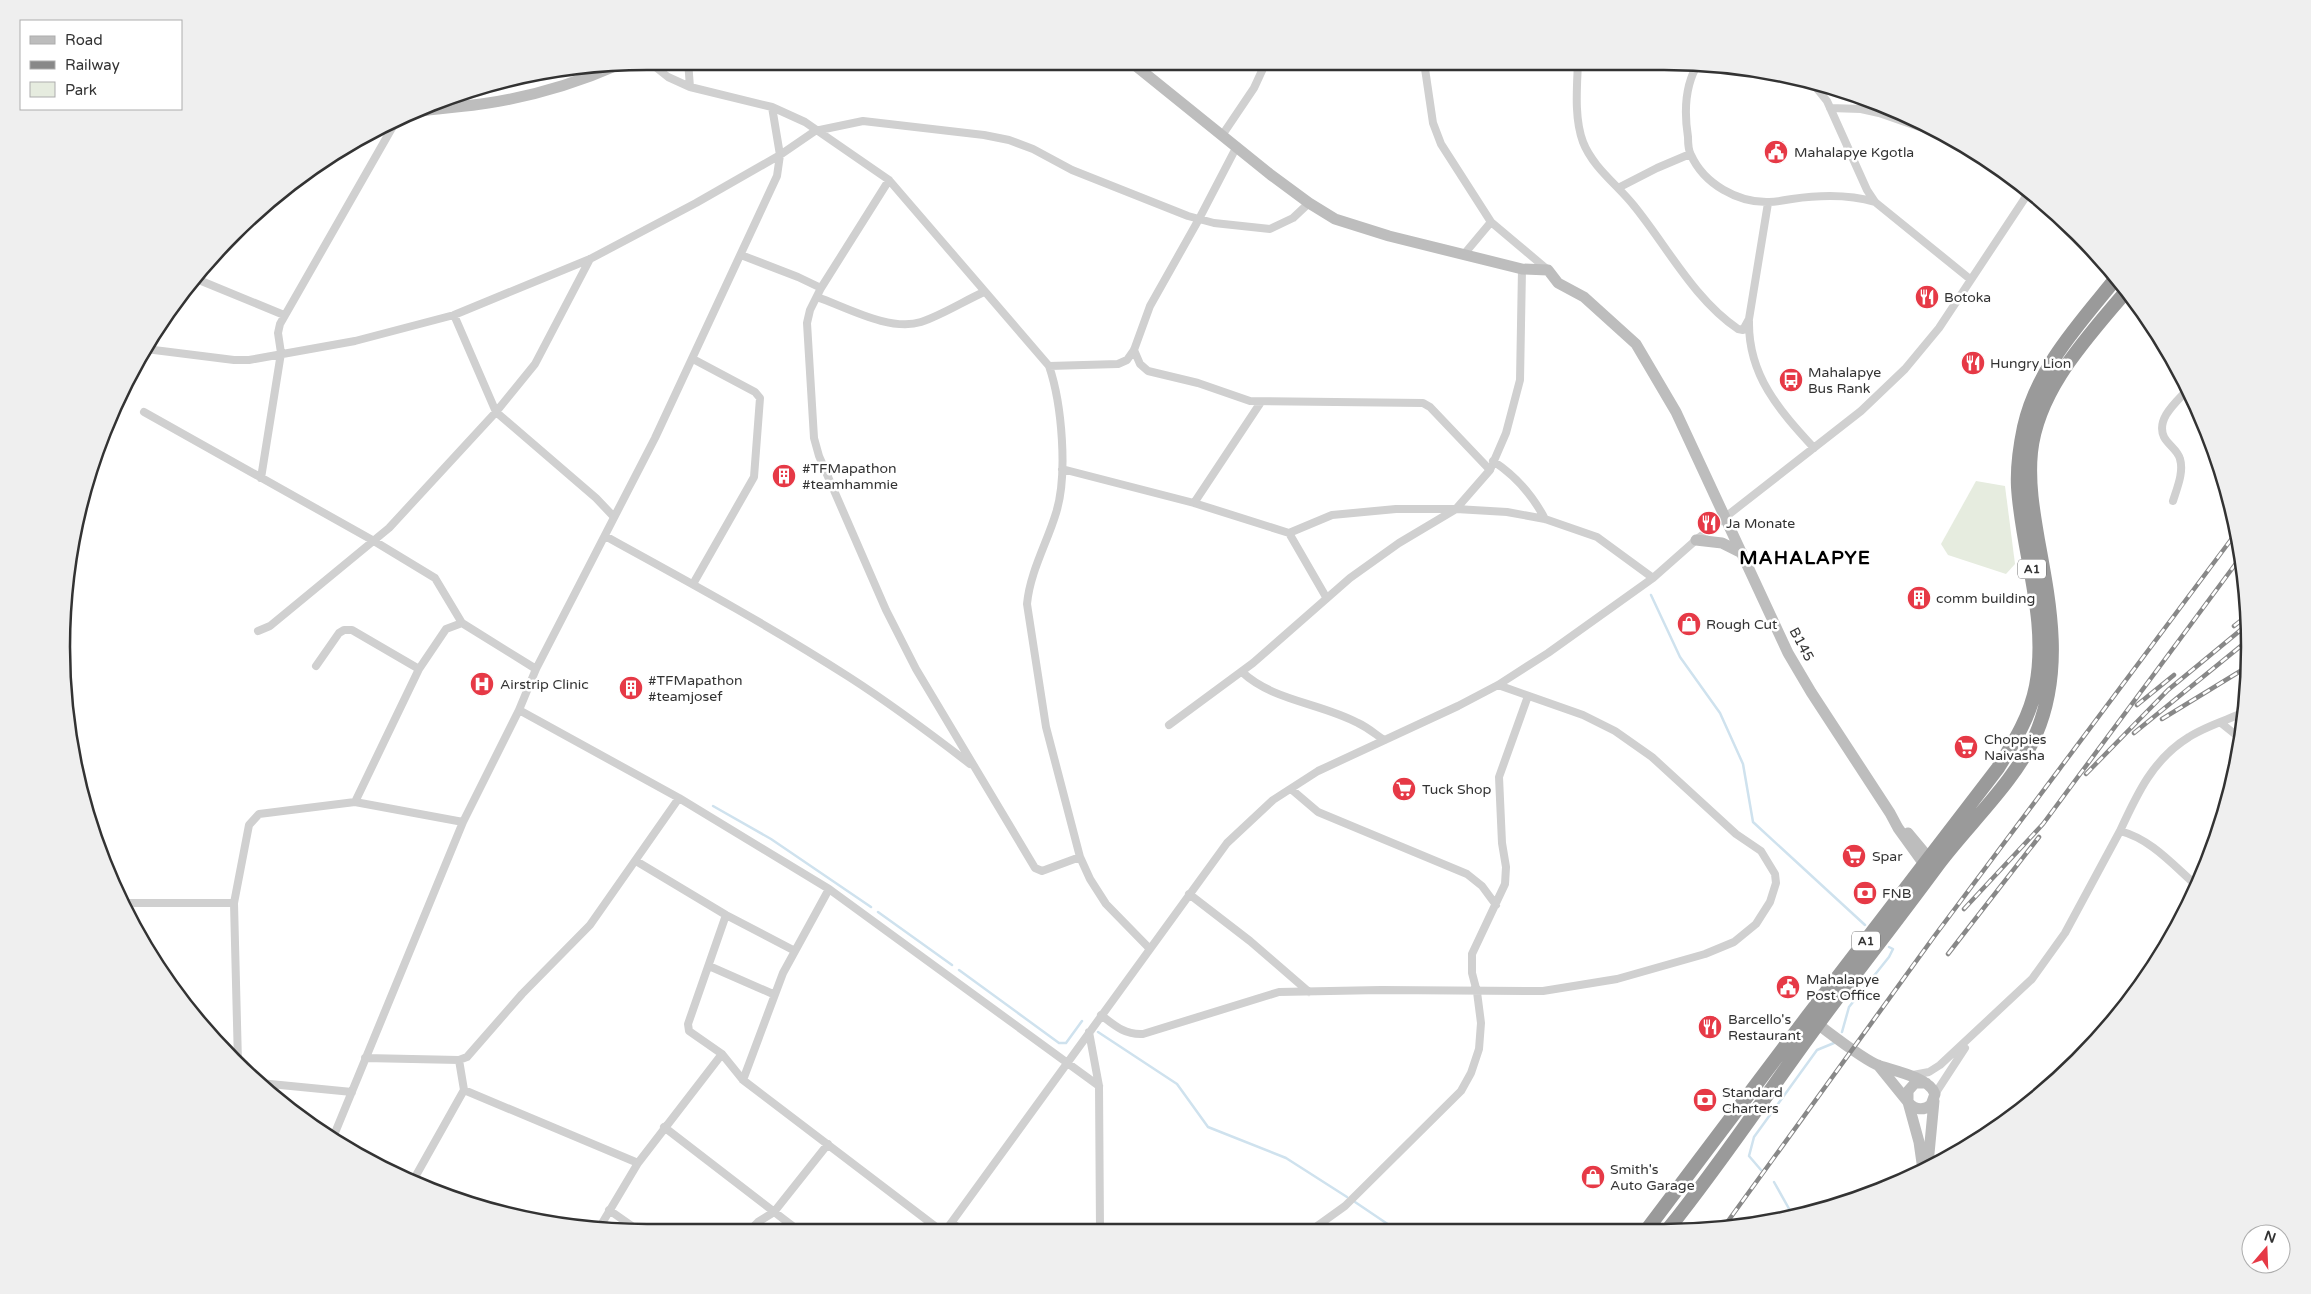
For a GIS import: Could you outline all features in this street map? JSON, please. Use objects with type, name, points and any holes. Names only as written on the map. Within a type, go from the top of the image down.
[{"type":"highway","name":"A1","points":[[1651,1224],[1812,1020],[1930,866],[1998,768],[2022,729],[2036,686],[2040,654],[2039,617],[2018,486],[2024,426],[2043,376],[2062,347],[2112,284]]},
{"type":"highway","name":"A1","points":[[1930,866],[2009,777],[2035,735],[2044,711],[2050,690],[2052,616],[2030,486],[2031,451],[2045,406],[2057,380],[2073,355],[2122,296]]},
{"type":"highway","name":"A1","points":[[1672,1224],[1754,1115],[1812,1020]]},
{"type":"main road","points":[[1141,70],[1309,203],[1346,224],[1522,269],[1548,270]]},
{"type":"main road","points":[[440,109],[535,94],[580,81],[602,72]]},
{"type":"main road","name":"B145","points":[[1548,270],[1558,283],[1584,297],[1636,344],[1667,398],[1726,516],[1788,653],[1811,692],[1890,813],[1930,866]]},
{"type":"main road","points":[[1696,540],[1722,543],[1742,553]]},
{"type":"main road","points":[[1812,1020],[1878,1065],[1932,1087],[1934,1097],[1929,1159]]},
{"type":"main road","points":[[1878,1065],[1915,1108],[1924,1109],[1934,1097]]},
{"type":"main road","points":[[1922,1162],[1919,1142],[1907,1094],[1910,1087],[1919,1082],[1926,1083]]},
{"type":"street","points":[[659,70],[668,77],[690,87],[772,108],[805,122],[815,131],[874,168],[889,180],[1049,366],[1055,382],[1062,469],[1056,512],[1028,589],[1027,604],[1046,727],[1080,857],[1090,879],[1106,904],[1149,948]]},
{"type":"street","points":[[689,70],[690,87]]},
{"type":"street","points":[[1223,134],[1254,88],[1262,70]]},
{"type":"street","points":[[1425,70],[1433,123],[1438,139],[1491,222],[1548,270]]},
{"type":"street","points":[[1578,70],[1577,94],[1581,135],[1589,154],[1635,207],[1700,294],[1720,315],[1742,330],[1750,319]]},
{"type":"street","points":[[1694,71],[1690,78],[1686,100],[1686,123],[1690,154],[1701,171],[1718,187],[1736,196],[1768,202],[1840,195],[1876,202]]},
{"type":"street","points":[[1818,92],[1830,108],[1867,190],[1876,202],[1970,280]]},
{"type":"street","points":[[335,1133],[364,1058],[463,822],[519,710],[536,669],[693,359],[777,176],[780,155],[772,108]]},
{"type":"street","points":[[1830,108],[1861,109],[1894,118]]},
{"type":"street","points":[[152,350],[234,360],[250,360],[355,341],[454,316],[590,259],[696,203],[780,155],[815,131],[863,122],[984,135],[1010,140],[1033,149],[1072,170],[1214,223],[1270,229],[1293,218],[1309,203]]},
{"type":"street","points":[[261,478],[281,353],[278,333],[284,316],[390,131]]},
{"type":"street","points":[[1049,366],[1118,364],[1127,360],[1134,350],[1150,306],[1237,146]]},
{"type":"street","points":[[1618,188],[1690,154]]},
{"type":"street","points":[[889,180],[821,288],[810,310],[807,323],[814,438],[819,456],[886,610],[916,669],[1035,868],[1042,871],[1080,857]]},
{"type":"street","points":[[951,1223],[1066,1062],[1227,843],[1273,800],[1318,772],[1458,706],[1498,685],[1548,653],[1652,578],[1726,516],[1861,411],[1905,368],[1939,328],[2025,197]]},
{"type":"street","points":[[1768,202],[1750,319],[1750,348],[1764,385],[1784,413],[1814,448]]},
{"type":"street","points":[[1465,254],[1491,222]]},
{"type":"street","points":[[741,255],[821,288]]},
{"type":"street","points":[[258,631],[270,626],[389,528],[496,412],[535,364],[590,259]]},
{"type":"street","points":[[1169,725],[1242,672],[1326,597],[1399,543],[1456,509],[1490,470],[1506,433],[1520,380],[1522,269]]},
{"type":"street","points":[[201,281],[284,316]]},
{"type":"street","points":[[817,296],[882,321],[904,324],[921,322],[984,292]]},
{"type":"street","points":[[454,316],[496,412],[596,498],[614,517]]},
{"type":"street","points":[[1134,350],[1140,364],[1148,372],[1198,383],[1236,397],[1261,402],[1422,403],[1430,407],[1490,470]]},
{"type":"street","points":[[693,359],[755,392],[760,398],[754,476],[693,584]]},
{"type":"street","points":[[2173,501],[2181,466],[2178,454],[2164,436],[2162,426],[2169,410],[2182,395]]},
{"type":"street","points":[[1194,503],[1261,402]]},
{"type":"street","points":[[144,412],[374,541],[435,578],[462,623],[536,669]]},
{"type":"street","points":[[1493,461],[1506,469],[1536,500],[1545,519]]},
{"type":"street","points":[[1062,469],[1194,503],[1289,533],[1332,515],[1396,509],[1456,509],[1506,512],[1545,519],[1597,537],[1652,578]]},
{"type":"street","points":[[1289,533],[1326,597]]},
{"type":"street","points":[[605,536],[693,584],[849,677],[912,719],[974,766]]},
{"type":"street","points":[[356,802],[419,668],[446,629],[462,623]]},
{"type":"street","points":[[316,666],[339,633],[344,630],[352,630],[419,668]]},
{"type":"street","points":[[1242,672],[1266,689],[1359,723],[1384,740]]},
{"type":"street","points":[[1101,1016],[1122,1031],[1132,1035],[1143,1034],[1268,994],[1309,992],[1543,991],[1617,979],[1704,954],[1734,942],[1756,924],[1770,902],[1776,883],[1775,874],[1761,851],[1736,834],[1707,810],[1652,757],[1601,723],[1498,685]]},
{"type":"street","points":[[1320,1224],[1345,1206],[1461,1091],[1471,1073],[1479,1049],[1481,1023],[1477,992],[1472,973],[1472,954],[1505,884],[1506,867],[1502,843],[1499,777],[1528,696]]},
{"type":"street","points":[[519,710],[679,798],[829,889],[1099,1086]]},
{"type":"street","points":[[1908,1076],[1930,1072],[1940,1065],[2032,979],[2065,933],[2142,786],[2159,760],[2191,735],[2237,715]]},
{"type":"street","points":[[2221,722],[2234,733]]},
{"type":"street","points":[[1291,788],[1318,812],[1467,874],[1482,886],[1496,905]]},
{"type":"street","points":[[364,1058],[459,1060],[467,1057],[522,994],[590,924],[679,798]]},
{"type":"street","points":[[238,1054],[234,903],[249,825],[259,814],[356,802],[463,822]]},
{"type":"street","points":[[2120,831],[2140,838],[2152,846],[2191,881]]},
{"type":"street","points":[[636,861],[726,915],[795,952]]},
{"type":"street","points":[[743,1080],[773,994],[829,889]]},
{"type":"street","points":[[1189,894],[1250,941],[1309,992]]},
{"type":"street","points":[[130,903],[234,903]]},
{"type":"street","points":[[726,915],[688,1024],[689,1031],[722,1054],[743,1080],[932,1224]]},
{"type":"street","points":[[709,966],[773,994]]},
{"type":"street","points":[[1934,1097],[1958,1057],[1982,1027]]},
{"type":"street","points":[[1089,1032],[1099,1086],[1100,1224]]},
{"type":"street","points":[[602,1222],[638,1163],[722,1054]]},
{"type":"street","points":[[416,1175],[464,1090],[459,1060]]},
{"type":"street","points":[[271,1084],[352,1092]]},
{"type":"street","points":[[464,1090],[638,1163]]},
{"type":"street","points":[[664,1128],[790,1224]]},
{"type":"street","points":[[756,1224],[774,1212],[828,1144]]},
{"type":"street","points":[[609,1210],[628,1224]]},
{"type":"green space","points":[[1976,481],[2005,486],[2015,564],[2006,574],[1948,555],[1941,544]]},
{"type":"waterway","points":[[1651,595],[1680,657],[1720,713],[1743,764],[1753,822],[1865,925]]},
{"type":"waterway","points":[[713,806],[771,839],[871,907]]},
{"type":"waterway","points":[[878,912],[952,965]]},
{"type":"waterway","points":[[1842,1032],[1849,1007],[1889,957],[1893,949],[1889,947]]},
{"type":"waterway","points":[[959,970],[1059,1043],[1066,1043],[1082,1021]]},
{"type":"waterway","points":[[1098,1032],[1177,1084],[1208,1127],[1286,1158],[1347,1197]]},
{"type":"waterway","points":[[1761,1170],[1749,1156],[1754,1137],[1817,1050],[1834,1043]]},
{"type":"waterway","points":[[1774,1182],[1790,1210]]},
{"type":"waterway","points":[[1355,1202],[1388,1224]]},
{"type":"railway","points":[[1729,1220],[1933,938],[2231,540]]},
{"type":"railway","points":[[1964,909],[2043,824],[2235,565]]},
{"type":"railway","points":[[2234,626],[2240,621]]},
{"type":"railway","points":[[2086,774],[2168,690],[2241,630]]},
{"type":"railway","points":[[2134,733],[2241,646]]},
{"type":"railway","points":[[2162,719],[2240,671]]},
{"type":"railway","points":[[2137,705],[2174,675]]},
{"type":"railway","points":[[1948,954],[2039,837]]},
{"type":"place","name":"Mahalapye Kgotla","points":[[1776,152]]},
{"type":"place","name":"Botoka","points":[[1927,297]]},
{"type":"place","name":"Hungry Lion","points":[[1973,363]]},
{"type":"place","name":"Mahalapye Bus Rank","points":[[1791,380]]},
{"type":"place","name":"#TFMapathon #teamhammie","points":[[784,476]]},
{"type":"place","name":"Ja Monate","points":[[1709,523]]},
{"type":"place","name":"comm building","points":[[1919,598]]},
{"type":"place","name":"Rough Cut","points":[[1689,624]]},
{"type":"place","name":"Airstrip Clinic","points":[[482,684]]},
{"type":"place","name":"#TFMapathon #teamjosef","points":[[631,688]]},
{"type":"place","name":"Choppies Naivasha","points":[[1966,747]]},
{"type":"place","name":"Tuck Shop","points":[[1404,789]]},
{"type":"place","name":"Spar","points":[[1854,856]]},
{"type":"place","name":"FNB","points":[[1865,893]]},
{"type":"place","name":"Mahalapye Post Office","points":[[1788,987]]},
{"type":"place","name":"Barcello's Restaurant","points":[[1710,1027]]},
{"type":"place","name":"Standard Charters","points":[[1705,1100]]},
{"type":"place","name":"Smith's Auto Garage","points":[[1593,1177]]},
{"type":"district","name":"MAHALAPYE","points":[[1805,557]]}]
